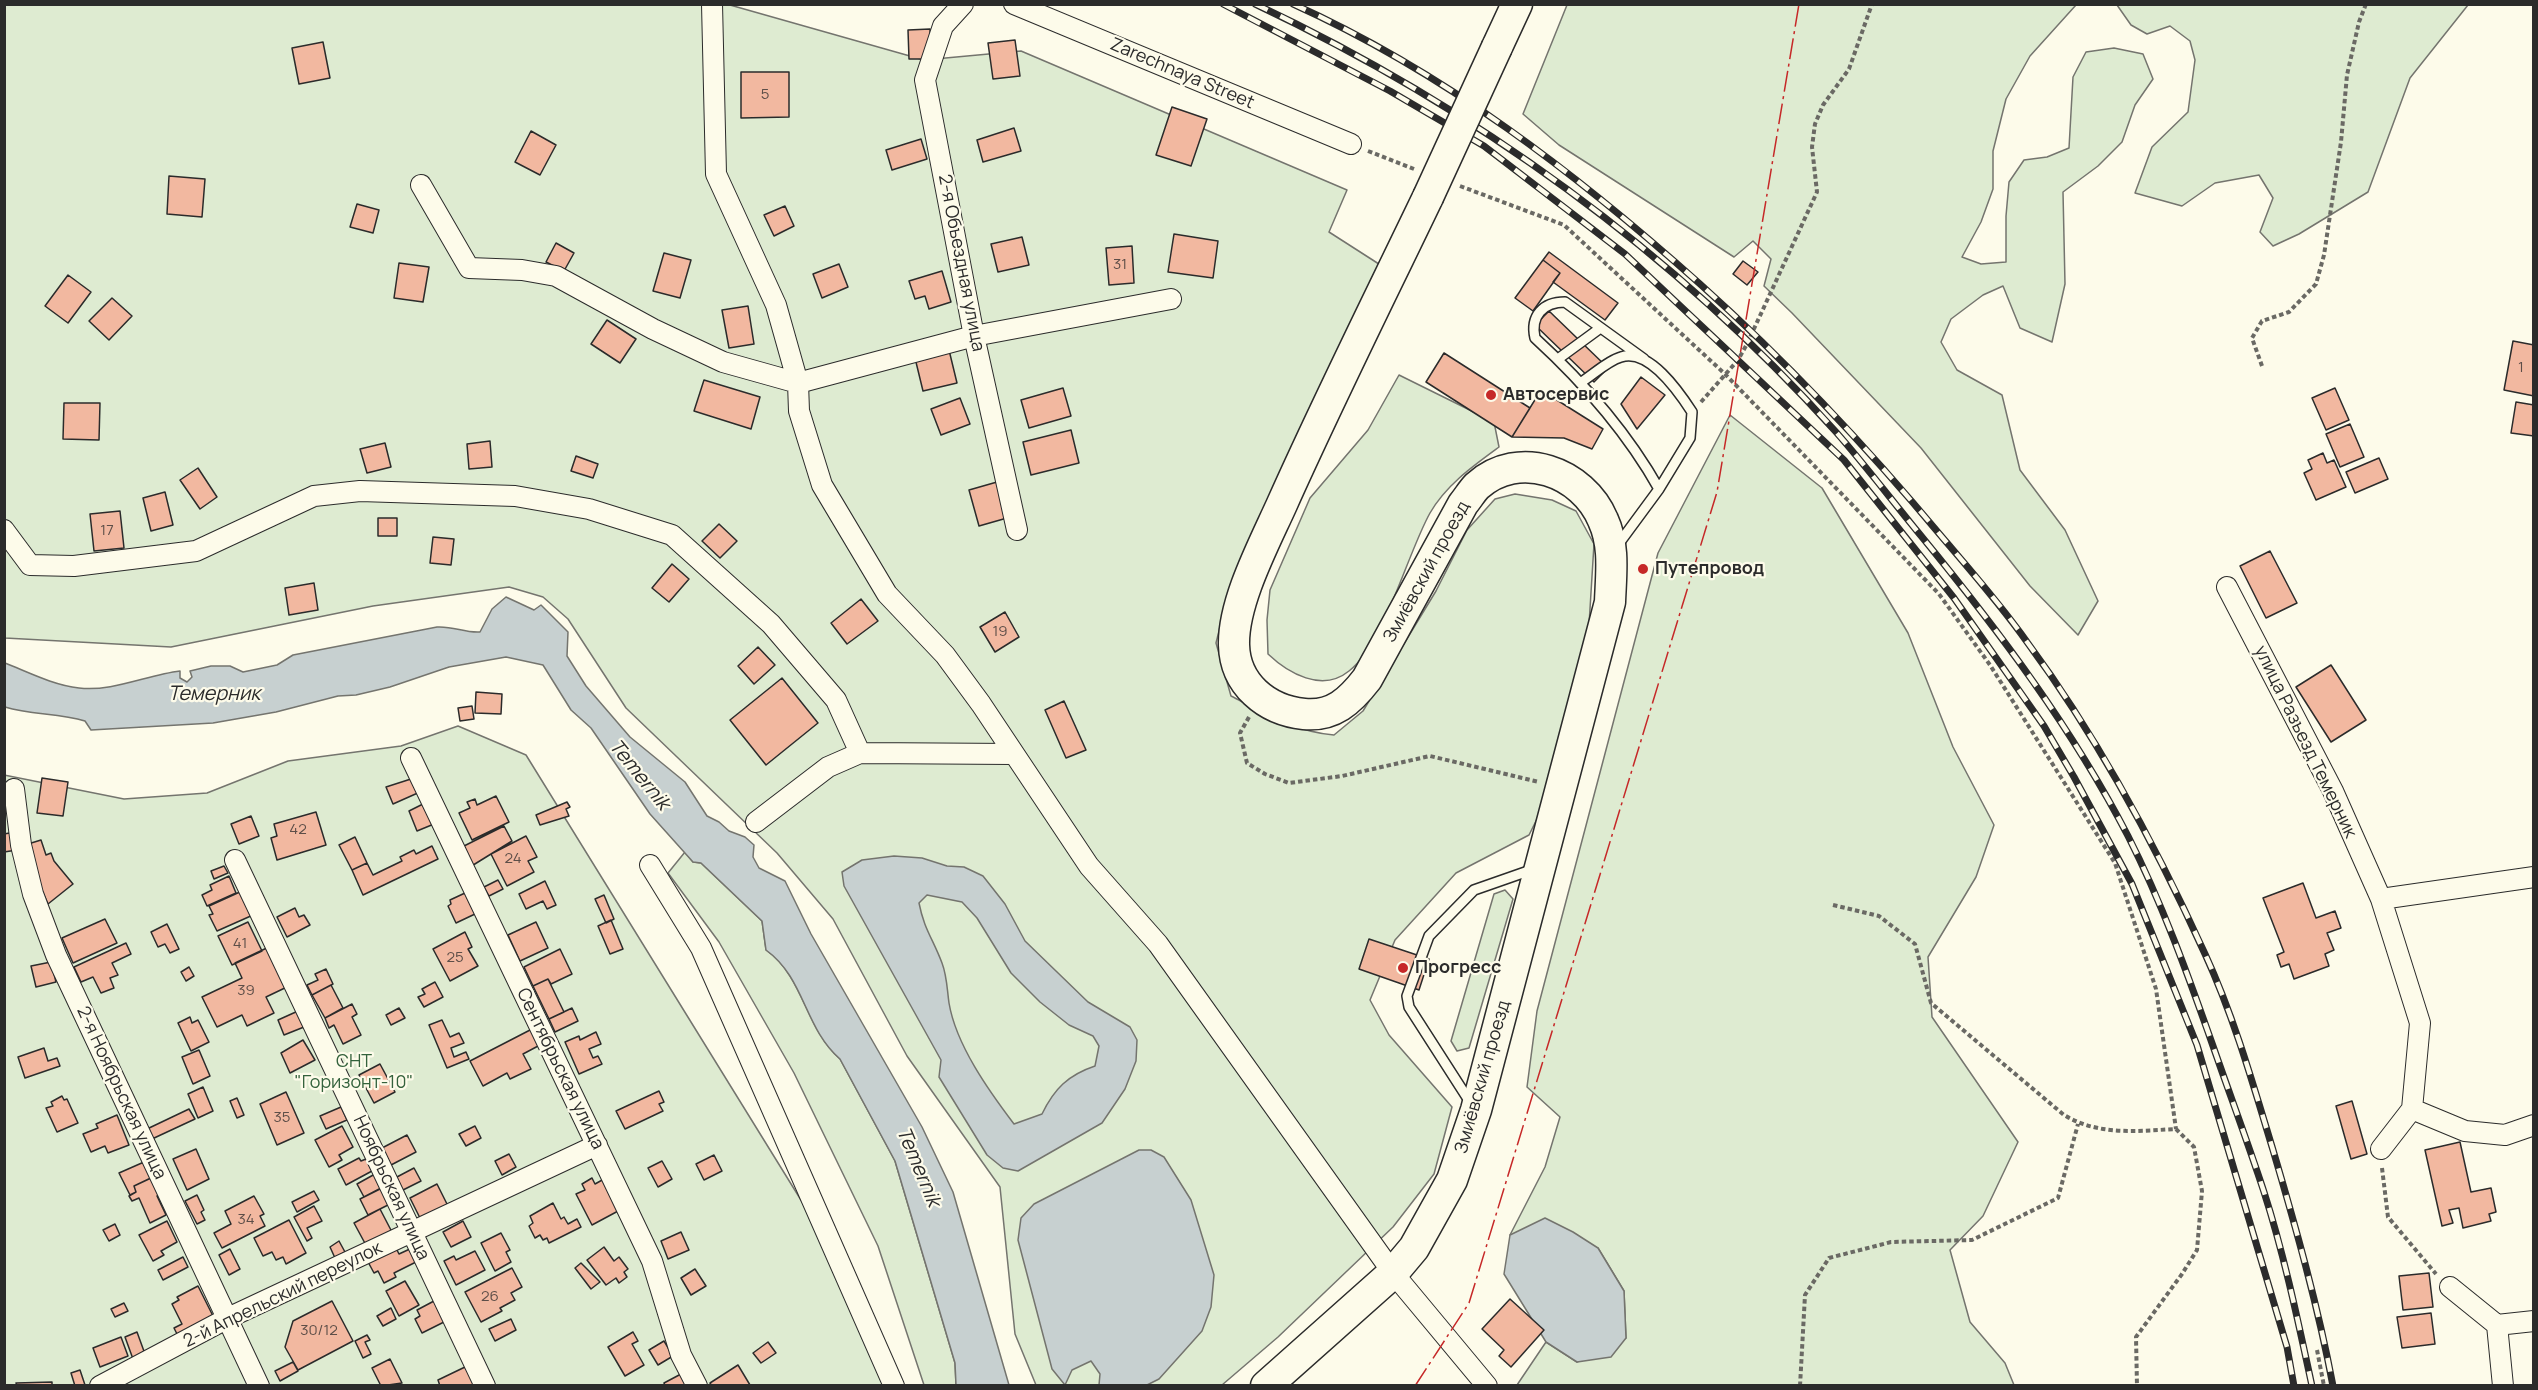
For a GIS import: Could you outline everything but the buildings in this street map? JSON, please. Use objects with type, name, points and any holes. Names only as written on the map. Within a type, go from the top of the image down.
[{"type":"main road","name":"Змиёвский проезд","points":[[1266,1386],[1393,1274],[1414,1248],[1452,1180],[1476,1110],[1610,602],[1612,552],[1604,521],[1594,503],[1581,488],[1567,478],[1529,466],[1513,468],[1495,474],[1478,486],[1463,504],[1367,679],[1351,700],[1334,711],[1316,715],[1294,713],[1260,698],[1245,685],[1236,667],[1234,644],[1242,602],[1264,544],[1426,185],[1517,4]]},
{"type":"street","points":[[712,4],[716,174],[776,304],[798,383],[799,411],[822,485],[887,594],[945,655],[1089,866],[1158,944],[1393,1274],[1487,1386]]},
{"type":"street","name":"2-я Объездная улица","points":[[963,4],[943,26],[925,80],[974,336],[1017,530]]},
{"type":"street","name":"Zarechnaya Street","points":[[1014,4],[1351,144]]},
{"type":"street","points":[[421,185],[468,268],[522,270],[555,276],[653,329],[723,362],[798,383],[974,336],[1171,299]]},
{"type":"street","points":[[4,530],[30,565],[74,566],[196,551],[314,496],[360,491],[515,496],[589,508],[672,535],[763,616],[836,700],[860,753]]},
{"type":"street","name":"улица Разъезд Темерник","points":[[2227,587],[2333,791],[2381,899],[2420,1023],[2412,1109]]},
{"type":"street","points":[[756,822],[828,766],[860,753],[1014,754]]},
{"type":"street","name":"Сентябрьская улица","points":[[411,758],[652,1261],[681,1355],[698,1386]]},
{"type":"street","name":"2-я Ноябрьская улица","points":[[14,789],[21,845],[33,894],[56,955],[259,1386]]},
{"type":"street","name":"Ноябрьская улица","points":[[235,860],[485,1386]]},
{"type":"street","points":[[650,865],[700,948],[894,1386]]},
{"type":"street","points":[[2381,899],[2534,877]]},
{"type":"street","points":[[2381,1149],[2412,1109],[2464,1131],[2505,1135],[2534,1125]]},
{"type":"street","name":"2-й Апрельский переулок","points":[[100,1386],[228,1318],[597,1145]]},
{"type":"street","points":[[2450,1287],[2498,1325],[2534,1321]]},
{"type":"street","points":[[2498,1325],[2503,1386]]},
{"type":"lane","points":[[1612,552],[1659,489],[1690,438],[1692,412],[1673,384],[1644,359],[1599,329],[1565,302],[1557,302],[1542,308],[1534,322],[1534,338],[1580,382],[1640,455],[1659,489]]},
{"type":"lane","points":[[1558,359],[1599,329]]},
{"type":"lane","points":[[1580,382],[1622,356],[1644,359]]},
{"type":"lane","points":[[1476,1110],[1409,1007],[1407,996],[1429,936],[1474,890],[1539,867]]},
{"type":"path","points":[[1692,412],[1738,360],[1748,344],[1817,192],[1812,147],[1815,124],[1823,105],[1849,69],[1872,4]]},
{"type":"path","points":[[2262,366],[2252,338],[2262,321],[2289,312],[2316,284],[2324,255],[2342,142],[2348,75],[2359,22],[2366,4]]},
{"type":"path","points":[[1351,144],[1426,185]]},
{"type":"path","points":[[1457,185],[1564,225],[1725,374],[1939,594],[1990,665],[2115,863],[2156,989],[2176,1129],[2194,1147],[2202,1191],[2197,1250],[2136,1337],[2137,1386]]},
{"type":"path","points":[[1260,698],[1240,733],[1247,763],[1265,774],[1289,783],[1342,776],[1430,756],[1561,787]]},
{"type":"path","points":[[1833,905],[1879,916],[1915,944],[1931,1003],[2064,1115],[2078,1124],[2105,1131],[2176,1129]]},
{"type":"path","points":[[1800,1386],[1805,1295],[1829,1258],[1891,1242],[1972,1240],[2058,1198],[2078,1124]]},
{"type":"path","points":[[2381,1149],[2388,1217],[2427,1265],[2450,1287]]},
{"type":"path","points":[[2317,1350],[2324,1386]]},
{"type":"green space","points":[[4,5],[730,5],[924,60],[1021,51],[1347,190],[1329,232],[1382,266],[1230,587],[1216,643],[1231,696],[1293,726],[1334,735],[1363,711],[1436,591],[1467,530],[1495,499],[1515,494],[1552,500],[1576,511],[1594,544],[1589,625],[1544,805],[1529,835],[1456,873],[1395,940],[1370,1000],[1389,1035],[1452,1107],[1434,1174],[1393,1227],[1278,1337],[1222,1385],[1036,1385],[1015,1334],[1000,1187],[907,1056],[833,919],[777,853],[626,708],[568,619],[543,597],[509,587],[373,606],[171,647],[5,638]]},
{"type":"green space","points":[[1567,5],[2076,5],[2030,56],[2006,99],[1993,151],[1993,189],[1981,222],[1962,257],[1981,264],[2006,262],[2009,182],[2024,160],[2047,157],[2069,148],[2073,77],[2086,52],[2114,48],[2143,54],[2153,79],[2135,105],[2122,142],[2098,166],[2063,192],[2065,284],[2052,342],[2020,328],[2003,286],[1983,295],[1951,319],[1941,342],[1957,370],[2002,395],[2020,470],[2065,530],[2098,601],[2078,635],[2030,586],[1921,448],[1764,286],[1771,259],[1753,241],[1734,257],[1559,145],[1523,114]]},
{"type":"green space","points":[[2117,5],[2468,5],[2410,78],[2368,192],[2299,234],[2273,246],[2260,232],[2273,198],[2259,175],[2215,183],[2182,206],[2135,193],[2152,147],[2188,112],[2195,60],[2190,41],[2170,26],[2147,34],[2131,25]]},
{"type":"green space","points":[[1399,375],[1494,422],[1499,447],[1461,477],[1436,503],[1421,530],[1384,620],[1362,658],[1339,677],[1328,680],[1306,678],[1285,668],[1268,654],[1267,620],[1270,590],[1310,498],[1368,430]]},
{"type":"green space","points":[[1730,415],[1822,488],[1908,633],[1953,747],[1994,825],[1976,877],[1928,957],[1932,1017],[2018,1142],[1983,1216],[1950,1250],[1970,1322],[2005,1363],[2014,1385],[1517,1385],[1546,1342],[1577,1362],[1626,1338],[1624,1291],[1598,1248],[1510,1235],[1545,1167],[1560,1117],[1527,1087],[1537,1011],[1658,553]]},
{"type":"green space","name":"СНТ \"Горизонт-10\"","points":[[458,726],[526,755],[809,1213],[883,1385],[5,1385],[4,775],[124,799],[207,793],[288,761],[401,746]]},
{"type":"green space","points":[[685,852],[693,862],[701,863],[762,921],[766,950],[789,974],[819,1033],[840,1059],[895,1161],[955,1363],[956,1385],[924,1385],[878,1246],[794,1073],[719,942],[668,873]]},
{"type":"green space","points":[[1505,890],[1513,899],[1469,1048],[1457,1051],[1451,1041],[1494,894]]},
{"type":"water","points":[[506,597],[534,610],[541,605],[568,632],[567,656],[586,686],[630,737],[685,782],[707,816],[719,822],[729,831],[745,837],[754,845],[753,857],[759,868],[785,881],[811,934],[922,1127],[953,1192],[1009,1385],[956,1385],[955,1363],[895,1161],[840,1059],[819,1033],[789,974],[766,950],[762,921],[701,863],[693,862],[650,814],[591,728],[571,710],[543,665],[506,657],[449,667],[390,687],[213,723],[91,730],[85,721],[5,707],[5,663],[50,681],[79,688],[104,688],[180,671],[180,678],[187,682],[192,677],[190,671],[211,666],[230,666],[243,672],[277,665],[293,655],[437,627],[480,632],[492,609]]},
{"type":"water","points":[[894,856],[922,858],[947,866],[964,867],[983,876],[1005,904],[1025,941],[1088,1002],[1130,1027],[1137,1040],[1136,1061],[1125,1089],[1102,1123],[1018,1171],[1003,1168],[987,1155],[939,1077],[941,1060],[844,886],[842,872],[862,860]],"holes":[[[927,895],[962,902],[977,918],[1011,973],[1040,1002],[1069,1025],[1093,1036],[1099,1046],[1095,1066],[1077,1074],[1063,1084],[1042,1114],[1014,1124],[984,1082],[959,1035],[949,1003],[944,968],[926,927],[919,903]]]},
{"type":"water","points":[[1139,1150],[1151,1150],[1164,1157],[1191,1200],[1214,1275],[1211,1307],[1202,1331],[1159,1379],[1147,1385],[1099,1385],[1100,1374],[1091,1361],[1072,1370],[1065,1385],[1052,1369],[1018,1240],[1021,1218],[1034,1204]]},
{"type":"water","points":[[1545,1218],[1598,1248],[1624,1291],[1626,1338],[1611,1357],[1577,1362],[1546,1342],[1504,1274],[1510,1235]]},
{"type":"railway","points":[[1223,4],[1390,91],[1484,146],[1625,254],[1844,460],[1954,598],[2044,726],[2132,884],[2197,1045],[2287,1347],[2294,1386]]},
{"type":"railway","points":[[1255,4],[1415,89],[1492,137],[1567,189],[1639,245],[1708,304],[1774,366],[1836,432],[1979,608],[2033,681],[2083,757],[2128,836],[2152,887],[2194,993],[2264,1192],[2284,1263],[2312,1386]]},
{"type":"railway","points":[[1293,4],[1349,31],[1456,93],[1557,165],[1653,243],[1764,344],[1825,406],[1914,503],[2017,628],[2102,754],[2146,833],[2215,978],[2242,1051],[2282,1179],[2313,1297],[2333,1386]]},
{"type":"power","points":[[1415,1386],[1469,1303],[1717,492],[1799,4]]},
{"type":"place","name":"Автосервис","points":[[1491,395]]},
{"type":"place","name":"Путепровод","points":[[1643,569]]},
{"type":"place","name":"Прогресс","points":[[1403,968]]},
{"type":"water label","name":"Темерник","points":[[214,694]]},
{"type":"water label","name":"Temernik","points":[[639,775]]},
{"type":"water label","name":"Temernik","points":[[918,1167]]}]
